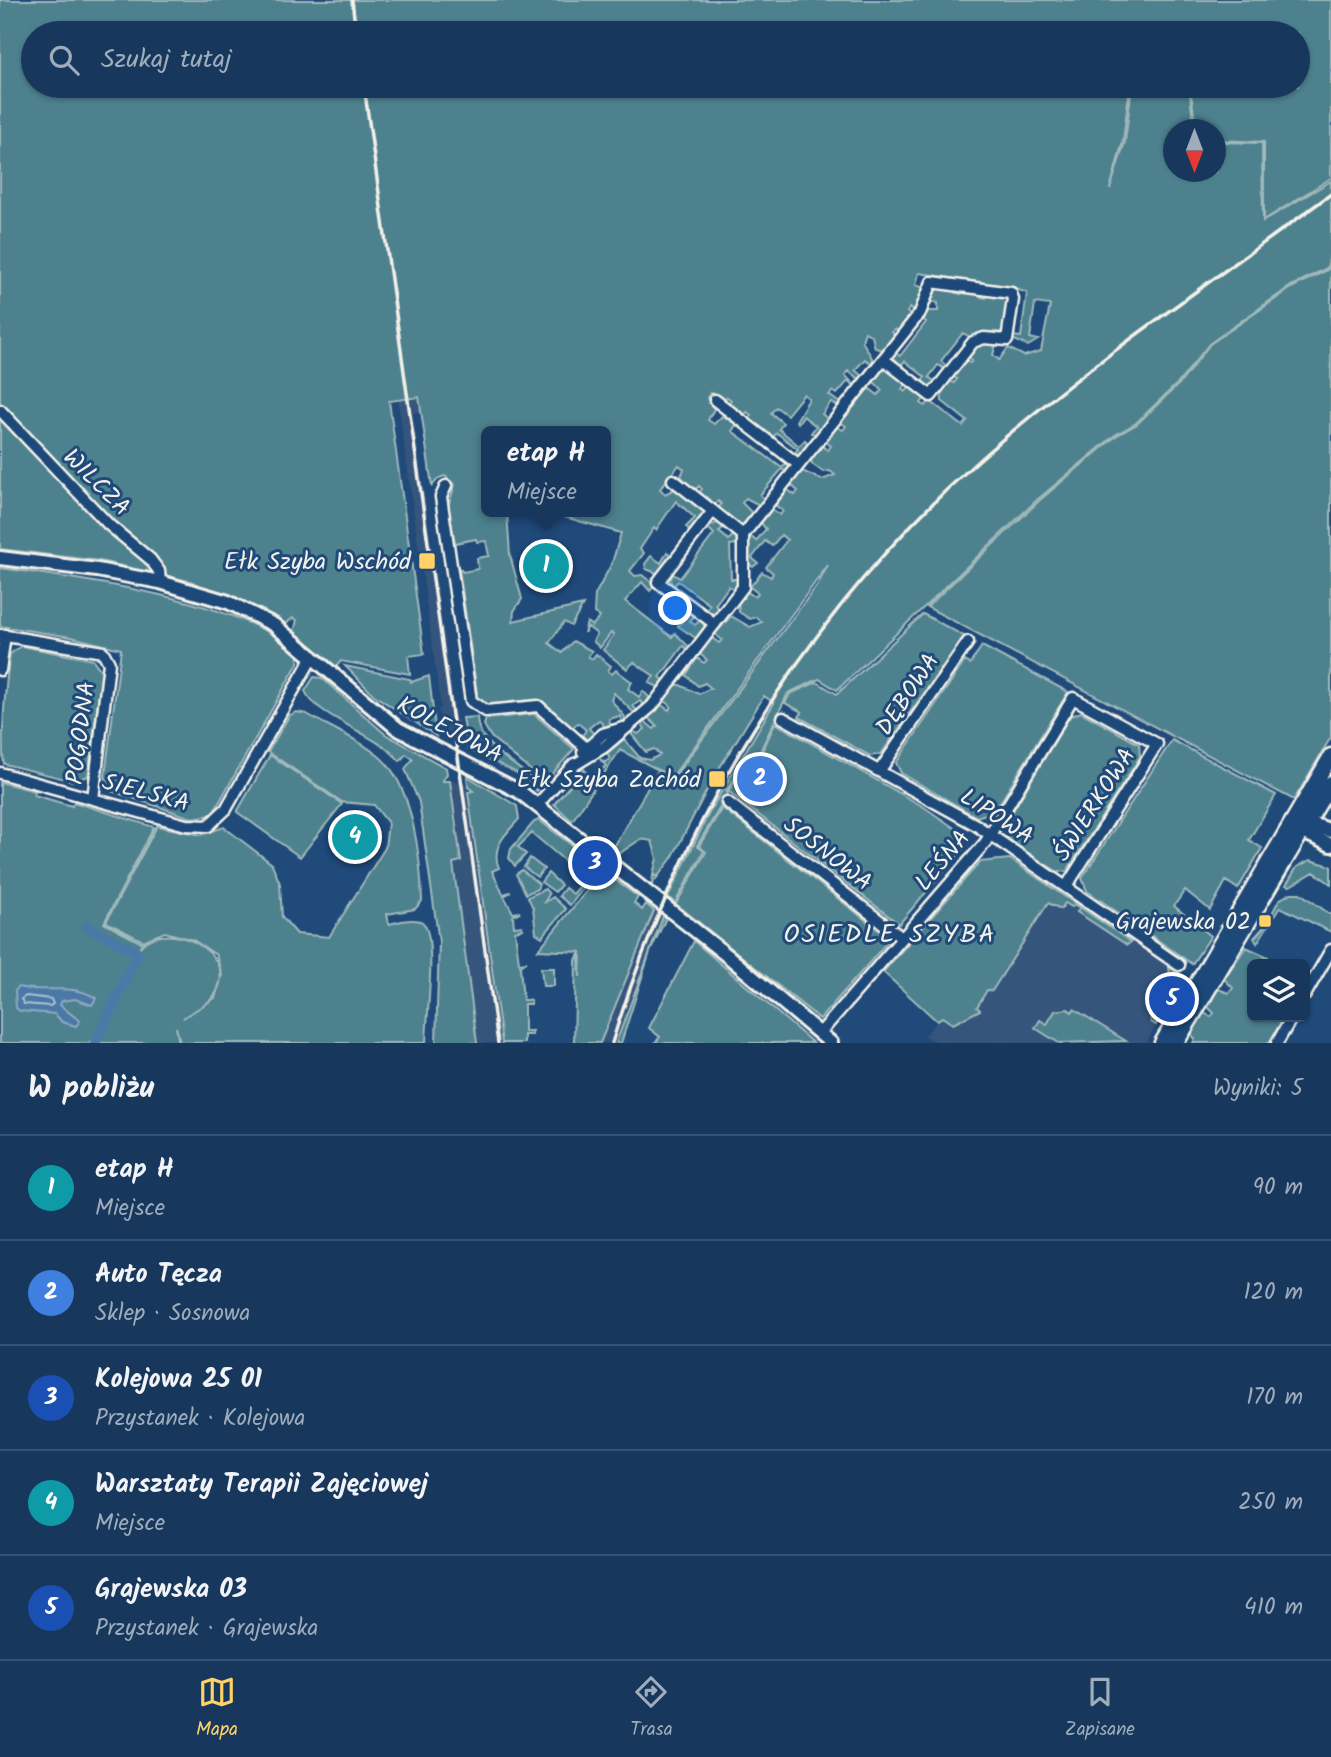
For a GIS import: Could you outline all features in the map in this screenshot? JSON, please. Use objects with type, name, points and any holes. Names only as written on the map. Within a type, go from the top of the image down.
[{"type":"main road","points":[[1177,1043],[1301,824],[1331,756]]},
{"type":"main road","points":[[1162,1043],[1301,824],[1331,783]]},
{"type":"street","points":[[571,767],[604,747],[652,706],[743,587],[743,535],[883,359],[920,313],[932,282],[1011,293],[1013,299],[1007,340],[984,338],[973,342],[931,396],[883,359]]},
{"type":"street","points":[[715,401],[799,465]]},
{"type":"street","name":"WILCZA","points":[[0,410],[109,525],[150,559],[159,571],[160,582]]},
{"type":"street","points":[[673,480],[743,535]]},
{"type":"street","points":[[446,486],[441,497],[471,701],[477,708],[486,711],[538,706],[586,748]]},
{"type":"street","points":[[713,511],[658,582],[715,624]]},
{"type":"street","name":"KOLEJOWA","points":[[0,558],[97,570],[160,582],[201,593],[251,612],[285,633],[398,729],[498,778],[537,805],[831,1043]]},
{"type":"street","points":[[0,670],[2,635]]},
{"type":"street","name":"POGODNA","points":[[2,635],[103,652],[107,656],[109,663],[93,799]]},
{"type":"street","name":"DĘBOWA","points":[[880,771],[968,642]]},
{"type":"street","name":"SIELSKA","points":[[0,773],[193,827],[216,822],[313,656]]},
{"type":"street","name":"LEŚNA","points":[[820,1033],[990,835],[1073,698],[1157,744]]},
{"type":"street","name":"LIPOWA","points":[[783,718],[990,835],[1179,965]]},
{"type":"street","points":[[537,805],[586,748],[603,734],[624,728]]},
{"type":"street","name":"ŚWIERKOWA","points":[[1066,887],[1157,744]]},
{"type":"street","name":"SOSNOWA","points":[[727,802],[902,938]]},
{"type":"street","points":[[1301,824],[1331,831]]},
{"type":"street","points":[[1301,824],[1331,845]]},
{"type":"street","points":[[1310,986],[1331,950]]},
{"type":"street","points":[[1277,1043],[1289,1022]]},
{"type":"shaded area","points":[[418,398],[420,412],[413,413],[456,720],[459,720],[461,739],[441,730],[438,709],[441,708],[398,401]]},
{"type":"shaded area","points":[[450,779],[467,786],[502,1043],[477,1043],[453,862],[461,860]]},
{"type":"shaded area","points":[[1057,890],[1184,977],[1146,1043],[940,1043],[924,1036]]},
{"type":"shaded area","points":[[654,911],[663,916],[616,1043],[600,1043]]},
{"type":"green space","points":[[0,0],[1331,0],[1331,178],[1264,220],[1264,142],[1226,140],[1226,119],[1195,119],[1192,98],[1310,98],[1310,21],[21,21],[21,98],[1128,98],[1123,141],[1110,189],[1125,142],[1130,98],[1190,98],[1193,119],[1163,119],[1163,182],[1226,182],[1226,142],[1262,143],[1263,221],[1331,181],[1331,250],[1327,268],[1291,286],[1209,344],[1179,382],[1136,423],[1115,435],[1038,499],[837,690],[819,679],[788,693],[754,764],[737,776],[726,791],[728,794],[697,846],[704,851],[675,903],[668,897],[710,811],[774,703],[764,696],[712,780],[672,858],[652,884],[653,876],[657,876],[653,875],[657,858],[652,841],[641,839],[617,855],[612,850],[657,772],[672,780],[818,584],[828,565],[672,777],[620,750],[572,821],[554,804],[584,769],[591,777],[606,766],[600,759],[605,762],[610,759],[607,753],[624,739],[640,758],[650,760],[660,755],[654,749],[646,752],[632,735],[632,730],[638,734],[645,729],[641,722],[643,720],[654,729],[657,726],[647,717],[660,704],[669,710],[671,706],[664,700],[675,685],[699,694],[711,688],[705,683],[698,686],[686,675],[697,658],[704,663],[707,660],[700,654],[712,638],[719,643],[722,640],[715,634],[731,616],[750,627],[762,622],[756,617],[750,619],[739,612],[738,603],[746,591],[755,597],[758,593],[750,587],[762,572],[771,577],[773,573],[766,567],[787,540],[781,535],[772,546],[765,541],[752,558],[758,563],[753,567],[748,563],[748,539],[750,536],[756,541],[766,529],[761,523],[772,509],[780,515],[783,511],[775,505],[788,490],[795,495],[798,491],[791,485],[802,471],[822,480],[835,475],[830,471],[823,472],[812,464],[811,459],[822,446],[828,450],[831,446],[825,441],[836,426],[843,430],[846,426],[840,422],[864,390],[870,389],[878,395],[882,390],[872,380],[881,369],[890,370],[906,383],[902,389],[905,392],[911,386],[925,398],[921,403],[925,406],[930,401],[963,426],[967,421],[942,401],[941,390],[949,380],[954,383],[957,379],[952,376],[964,360],[970,363],[972,360],[967,356],[978,343],[996,344],[993,355],[999,360],[1008,348],[1024,356],[1041,351],[1050,305],[1035,303],[1030,338],[1038,340],[1028,346],[1012,339],[1013,336],[1021,337],[1027,293],[1014,288],[919,273],[916,285],[924,288],[915,312],[910,308],[907,312],[911,316],[899,332],[895,329],[892,332],[896,336],[884,350],[875,348],[872,336],[865,332],[862,341],[872,358],[872,364],[865,359],[855,370],[862,376],[860,380],[848,371],[845,375],[855,386],[848,381],[837,394],[833,391],[829,395],[841,404],[839,407],[831,402],[822,414],[829,420],[817,435],[811,433],[816,426],[803,416],[798,423],[796,421],[809,399],[804,394],[787,415],[776,407],[771,413],[783,423],[779,429],[799,446],[805,440],[807,442],[808,448],[801,456],[793,455],[798,449],[777,433],[772,438],[748,420],[751,415],[747,412],[743,417],[727,405],[731,400],[727,397],[723,402],[710,393],[707,398],[714,409],[708,420],[714,424],[722,416],[737,424],[732,431],[782,468],[788,462],[790,470],[788,474],[782,469],[760,495],[766,501],[761,506],[746,498],[742,503],[754,515],[741,526],[718,509],[721,504],[718,501],[714,506],[698,494],[702,489],[699,486],[694,491],[681,476],[684,469],[679,465],[660,489],[665,494],[676,488],[703,509],[705,515],[693,533],[686,527],[695,518],[676,501],[640,549],[644,553],[630,571],[635,576],[642,575],[655,585],[650,591],[642,582],[625,601],[672,637],[675,633],[690,648],[689,650],[683,646],[660,677],[666,682],[659,687],[649,683],[654,676],[634,662],[627,669],[603,650],[614,634],[611,633],[600,648],[593,641],[597,634],[588,627],[584,633],[587,622],[592,626],[600,617],[594,613],[595,595],[612,563],[621,533],[565,517],[611,517],[611,426],[481,426],[481,517],[507,517],[510,555],[522,599],[514,611],[513,621],[583,605],[571,626],[564,622],[549,643],[562,653],[573,641],[592,651],[588,656],[592,659],[596,654],[611,666],[608,671],[612,674],[616,670],[632,682],[628,689],[639,697],[643,691],[649,697],[645,707],[640,701],[633,706],[638,712],[634,713],[614,693],[611,700],[625,717],[624,722],[622,724],[620,716],[609,719],[611,727],[606,729],[599,720],[589,728],[595,736],[587,741],[582,736],[586,730],[578,723],[572,728],[539,702],[485,705],[473,694],[477,693],[459,568],[463,572],[478,569],[477,558],[489,556],[486,541],[477,542],[476,539],[455,543],[448,506],[455,485],[445,476],[432,486],[419,397],[389,401],[424,654],[408,656],[410,674],[341,661],[335,668],[294,632],[297,620],[293,618],[284,625],[242,602],[199,587],[193,582],[100,561],[0,549]]},
{"type":"green space","points":[[1331,258],[1331,737],[1294,800],[927,607],[1040,500],[1116,436],[1137,424],[1181,382],[1210,344],[1293,287],[1329,269]]},
{"type":"green space","points":[[933,286],[957,286],[956,293],[961,294],[963,287],[982,290],[981,297],[986,298],[988,291],[1006,295],[1008,303],[1002,332],[972,338],[963,333],[941,361],[947,367],[945,369],[938,365],[929,377],[935,382],[928,387],[921,383],[925,377],[905,361],[900,366],[892,355],[894,352],[900,356],[926,322],[921,317],[926,311],[938,311],[938,303],[929,301]]},
{"type":"green space","points":[[716,523],[724,526],[719,532],[729,540],[734,534],[738,544],[730,545],[731,579],[738,579],[735,590],[729,586],[715,605],[720,610],[713,616],[706,611],[710,605],[678,581],[673,587],[670,580],[673,574],[680,578],[714,534],[708,528]]},
{"type":"green space","points":[[667,552],[674,557],[659,574],[646,569],[645,564],[651,556],[661,563]]},
{"type":"green space","points":[[0,568],[114,585],[201,606],[240,619],[273,635],[298,654],[298,663],[212,815],[192,818],[111,791],[105,776],[121,649],[71,637],[0,626]]},
{"type":"green space","points":[[679,604],[695,615],[690,621],[695,625],[700,620],[704,623],[704,630],[697,639],[678,626],[686,616],[674,610]]},
{"type":"green space","points":[[923,614],[964,636],[881,754],[870,756],[799,717],[802,712],[785,703],[790,694],[817,682],[837,694]]},
{"type":"green space","points":[[21,646],[93,660],[102,672],[88,776],[73,781],[4,764],[3,726],[10,654]]},
{"type":"green space","points":[[982,646],[1068,692],[995,811],[977,817],[901,773],[896,763],[965,661],[970,664]]},
{"type":"green space","points":[[345,666],[410,679],[411,682],[429,676],[436,736],[374,695]]},
{"type":"green space","points":[[314,677],[322,678],[385,734],[446,768],[447,774],[442,781],[450,781],[461,861],[453,863],[477,1043],[436,1043],[439,942],[419,802],[405,769],[413,759],[406,754],[400,761],[377,742],[321,709],[305,691]]},
{"type":"green space","points":[[296,712],[307,714],[364,746],[381,758],[392,771],[401,786],[413,825],[420,865],[422,901],[415,909],[387,914],[389,924],[415,920],[422,922],[427,929],[430,979],[426,1043],[180,1043],[176,1027],[179,1043],[90,1043],[92,1039],[89,1043],[0,1043],[0,782],[35,791],[34,795],[72,806],[74,802],[154,827],[104,923],[142,943],[139,948],[159,936],[174,936],[203,947],[220,969],[220,982],[222,975],[216,955],[193,940],[165,932],[143,941],[106,922],[157,826],[201,835],[224,827],[272,864],[280,884],[282,917],[297,934],[329,937],[385,848],[388,823],[374,805],[342,802],[268,752],[289,716]]},
{"type":"green space","points":[[1081,712],[1139,744],[1140,757],[1067,871],[1058,872],[1008,840],[1005,824],[1070,716]]},
{"type":"green space","points":[[534,714],[574,749],[537,791],[519,774],[468,749],[463,718],[477,717],[483,736],[489,744],[532,779],[535,774],[491,737],[484,725],[486,719]]},
{"type":"green space","points":[[775,723],[924,807],[963,834],[964,848],[899,924],[728,791],[738,777],[756,765]]},
{"type":"green space","points":[[1172,740],[1276,795],[1249,840],[1262,848],[1238,889],[1226,881],[1210,910],[1185,890],[1174,906],[1211,936],[1192,964],[1087,891],[1082,878]]},
{"type":"green space","points":[[270,755],[342,804],[300,857],[237,812]]},
{"type":"green space","points":[[467,776],[517,806],[519,819],[501,841],[496,854],[499,868],[492,871],[503,894],[511,892],[504,896],[513,913],[520,912],[513,916],[514,927],[522,926],[523,929],[515,931],[519,963],[527,962],[520,966],[523,1000],[531,1000],[531,1004],[524,1004],[524,1031],[532,1031],[532,1035],[524,1035],[524,1043],[502,1043],[468,792],[473,791],[468,787]]},
{"type":"green space","points":[[722,808],[890,939],[820,1019],[676,904],[706,852],[699,846]]},
{"type":"green space","points":[[539,820],[600,867],[570,905],[559,896],[565,888],[573,894],[586,879],[532,833],[518,847],[526,854],[515,866],[509,858],[511,849],[534,822]]},
{"type":"green space","points":[[530,858],[544,869],[537,877],[524,867]]},
{"type":"green space","points":[[1010,859],[1131,942],[1127,945],[1077,912],[1080,908],[1075,905],[1072,907],[1065,903],[1061,909],[1048,903],[992,991],[987,990],[977,1007],[980,1010],[953,1024],[942,1017],[937,1021],[883,972],[980,862]]},
{"type":"green space","points":[[1310,860],[1331,866],[1331,884],[1314,872],[1290,886],[1286,885],[1297,867]]},
{"type":"green space","points":[[522,870],[539,884],[537,889],[526,894],[516,874]]},
{"type":"green space","points":[[603,871],[638,897],[634,903],[642,910],[646,904],[654,911],[600,1043],[574,1043],[576,960],[579,954],[580,977],[581,952],[538,950]]},
{"type":"green space","points":[[548,873],[561,885],[555,892],[541,882]]},
{"type":"green space","points":[[545,889],[549,894],[544,903],[553,897],[566,909],[542,937],[536,933],[533,908],[528,897]]},
{"type":"green space","points":[[1291,893],[1300,893],[1331,915],[1331,932],[1280,907],[1257,943],[1254,938],[1266,925],[1279,900]]},
{"type":"green space","points":[[663,916],[666,918],[650,952],[621,1043],[616,1043]]},
{"type":"green space","points":[[694,941],[813,1043],[655,1043],[660,1037],[649,1028]]},
{"type":"green space","points":[[1246,947],[1268,957],[1247,959],[1247,1022],[1281,1022],[1269,1043],[1193,1043],[1195,1039],[1191,1034],[1204,1013],[1211,1017],[1214,1013],[1208,1007],[1218,989],[1229,993],[1233,988],[1224,979]]},
{"type":"green space","points":[[1169,967],[1184,977],[1156,1025],[1151,1022],[1150,1010],[1170,975]]},
{"type":"green space","points":[[541,968],[554,968],[554,986],[543,986]]},
{"type":"green space","points":[[1068,1009],[1072,1012],[1074,1009],[1126,1041],[1059,1043],[1035,1028],[1040,1020],[1047,1024],[1055,1011]]},
{"type":"water","points":[[18,987],[67,989],[87,993],[96,998],[92,1005],[75,999],[62,1001],[60,1005],[80,1021],[76,1026],[62,1022],[55,1014],[20,1011],[16,1008],[15,991]]},
{"type":"waterway","points":[[86,926],[138,953],[95,1043]]},
{"type":"railway","points":[[352,0],[355,21]]},
{"type":"railway","points":[[366,98],[498,1043]]},
{"type":"railway","points":[[612,1043],[640,960],[712,801],[756,726],[804,654],[858,585],[916,520],[1021,424],[1152,323],[1331,194]]},
{"type":"place","name":"Ełk Szyba Wschód","points":[[427,561]]},
{"type":"place","name":"etap H","points":[[546,566]]},
{"type":"place","name":"Ełk Szyba Zachód","points":[[717,779]]},
{"type":"place","name":"Auto Tęcza","points":[[760,779]]},
{"type":"place","name":"Warsztaty Terapii Zajęciowej","points":[[355,837]]},
{"type":"place","name":"Kolejowa 25 01","points":[[595,863]]},
{"type":"place","name":"Grajewska 02","points":[[1265,921]]},
{"type":"place","name":"Grajewska 03","points":[[1172,999]]},
{"type":"district","name":"OSIEDLE SZYBA","points":[[890,933]]}]
